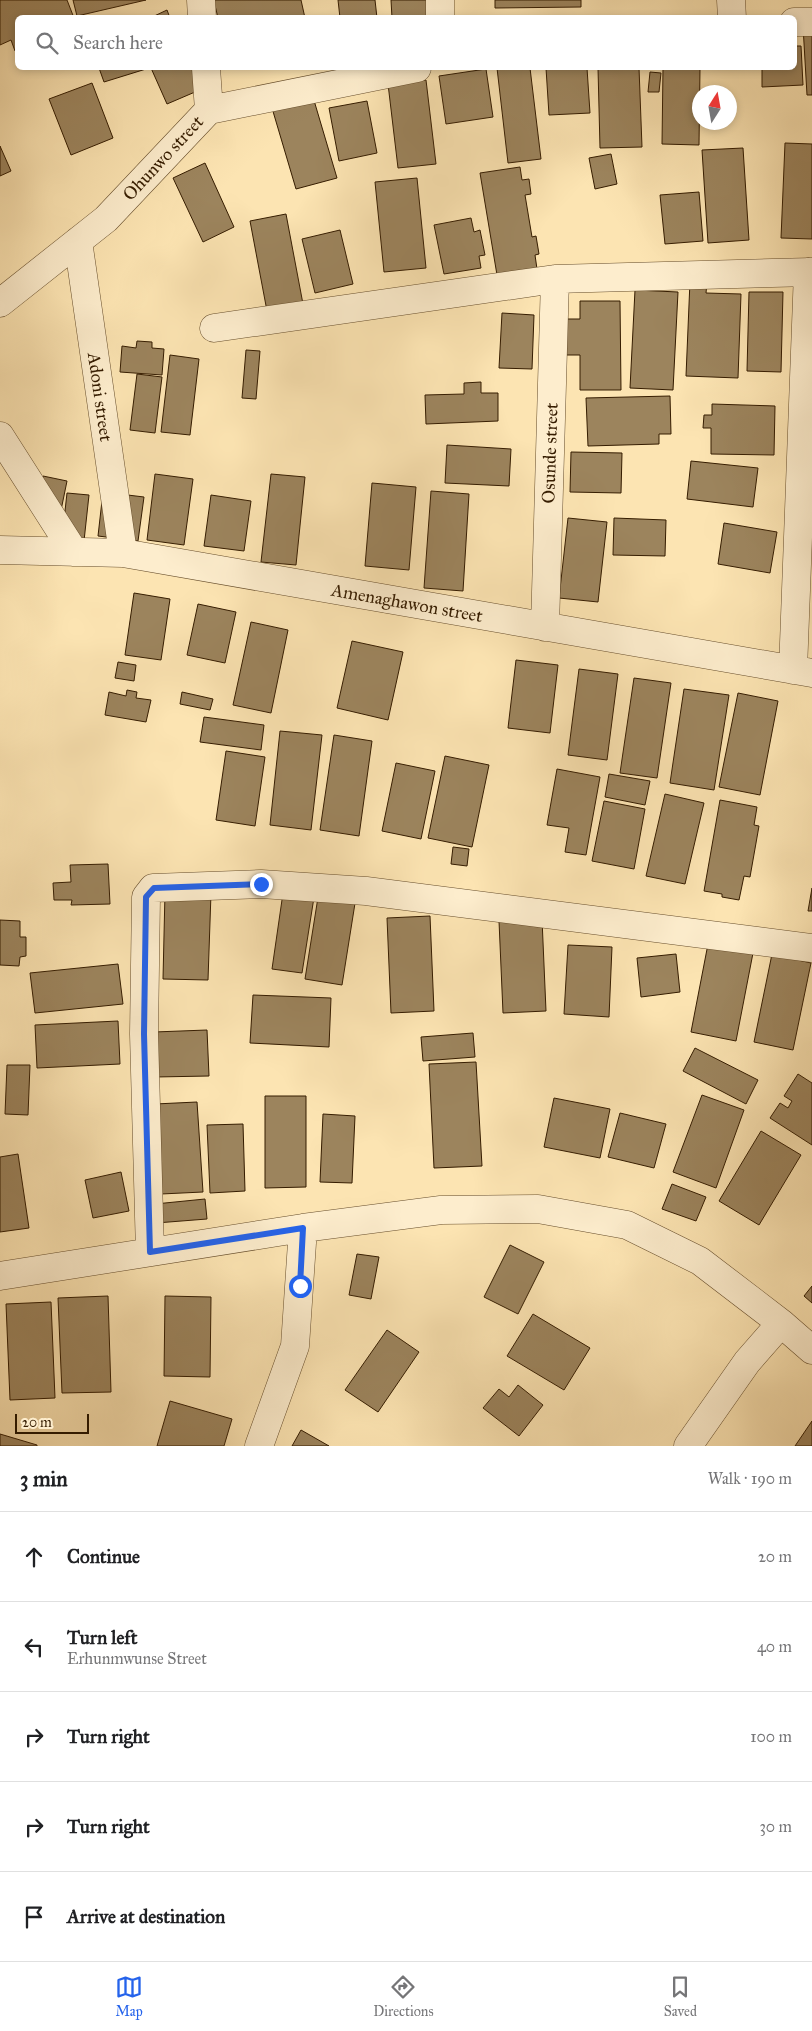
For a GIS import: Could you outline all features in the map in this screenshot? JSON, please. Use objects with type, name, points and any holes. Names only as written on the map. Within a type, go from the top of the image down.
[{"type":"street","points":[[201,0],[202,15]]},
{"type":"street","points":[[440,0],[440,15]]},
{"type":"street","points":[[731,0],[732,15]]},
{"type":"street","points":[[797,22],[812,22]]},
{"type":"street","points":[[206,70],[209,110]]},
{"type":"street","name":"Ohunwo street","points":[[0,302],[106,219],[209,110],[407,70]]},
{"type":"street","name":"Adoni street","points":[[78,241],[123,553]]},
{"type":"street","points":[[214,328],[555,279],[810,272],[802,671]]},
{"type":"street","name":"Osunde street","points":[[546,627],[555,279]]},
{"type":"street","points":[[0,436],[74,552]]},
{"type":"street","name":"Amenaghawon street","points":[[0,550],[123,553],[802,671]]},
{"type":"street","points":[[150,1252],[144,1034],[146,897],[154,888],[261,884],[366,891],[812,948]]},
{"type":"street","points":[[0,1276],[303,1228],[441,1210],[538,1209],[627,1225],[700,1261],[781,1323],[812,1350]]},
{"type":"street","points":[[259,1446],[295,1346],[303,1228]]},
{"type":"street","points":[[688,1446],[747,1362],[781,1323]]},
{"type":"building","points":[[0,0],[67,0],[73,15],[15,15],[15,51],[11,40],[0,45]]},
{"type":"building","points":[[73,0],[146,0],[81,15],[77,15]]},
{"type":"building","points":[[301,0],[304,15],[217,15],[214,1]]},
{"type":"building","points":[[338,0],[375,0],[377,15],[340,15]]},
{"type":"building","points":[[391,0],[428,0],[429,15],[392,15]]},
{"type":"building","points":[[495,0],[581,0],[581,7],[495,8]]},
{"type":"building","points":[[167,10],[169,15],[156,15]]},
{"type":"building","points":[[803,26],[812,26],[812,95],[807,95]]},
{"type":"building","points":[[797,46],[801,46],[803,85],[762,87],[762,70],[797,70]]},
{"type":"building","points":[[100,70],[143,70],[104,82]]},
{"type":"building","points":[[152,70],[193,70],[202,89],[167,104]]},
{"type":"building","points":[[486,70],[493,117],[446,124],[439,76]]},
{"type":"building","points":[[497,70],[530,70],[541,159],[508,163]]},
{"type":"building","points":[[546,70],[587,70],[590,113],[549,115]]},
{"type":"building","points":[[598,70],[639,70],[642,147],[600,148]]},
{"type":"building","points":[[663,70],[700,70],[700,85],[692,85],[692,130],[699,130],[699,145],[662,144]]},
{"type":"building","points":[[650,72],[661,73],[659,92],[648,92]]},
{"type":"building","points":[[426,80],[436,164],[398,168],[388,84]]},
{"type":"building","points":[[92,83],[113,138],[71,155],[49,99]]},
{"type":"building","points":[[313,97],[337,178],[296,189],[272,108]]},
{"type":"building","points":[[367,101],[377,153],[339,161],[329,108]]},
{"type":"building","points":[[785,143],[812,144],[812,239],[781,238]]},
{"type":"building","points":[[0,146],[11,171],[0,176]]},
{"type":"building","points":[[743,148],[749,240],[708,243],[702,150]]},
{"type":"building","points":[[611,154],[617,184],[595,189],[589,158]]},
{"type":"building","points":[[205,163],[234,227],[203,242],[173,178]]},
{"type":"building","points":[[520,167],[522,180],[529,179],[531,194],[525,195],[532,237],[536,236],[539,254],[535,255],[537,269],[497,275],[480,173]]},
{"type":"building","points":[[417,178],[426,268],[384,272],[375,182]]},
{"type":"building","points":[[699,192],[703,241],[665,244],[660,195]]},
{"type":"building","points":[[286,214],[303,304],[267,311],[250,221]]},
{"type":"building","points":[[471,218],[474,232],[480,230],[485,255],[479,256],[481,268],[444,274],[434,225]]},
{"type":"building","points":[[340,230],[353,284],[315,293],[302,239]]},
{"type":"building","points":[[690,281],[707,282],[706,293],[741,294],[738,378],[686,376]]},
{"type":"building","points":[[635,290],[678,292],[673,390],[630,388]]},
{"type":"building","points":[[749,292],[783,292],[781,372],[747,371]]},
{"type":"building","points":[[580,301],[620,301],[621,390],[580,390],[580,355],[566,355],[566,319],[580,319]]},
{"type":"building","points":[[502,313],[534,315],[532,369],[499,368]]},
{"type":"building","points":[[137,341],[152,342],[152,348],[164,349],[162,375],[120,372],[122,346],[136,348]]},
{"type":"building","points":[[246,350],[260,351],[256,399],[242,398]]},
{"type":"building","points":[[170,355],[199,359],[190,435],[161,432]]},
{"type":"building","points":[[137,374],[162,377],[155,433],[130,430]]},
{"type":"building","points":[[481,382],[481,393],[498,393],[498,421],[426,424],[425,395],[464,394],[464,383]]},
{"type":"building","points":[[670,396],[671,434],[659,434],[659,444],[588,446],[586,398]]},
{"type":"building","points":[[712,404],[775,406],[774,455],[711,454],[711,428],[703,428],[704,415],[712,415]]},
{"type":"building","points":[[447,445],[511,449],[509,486],[445,483]]},
{"type":"building","points":[[571,452],[622,453],[621,493],[570,492]]},
{"type":"building","points":[[691,461],[758,468],[753,507],[687,499]]},
{"type":"building","points":[[155,474],[193,479],[184,545],[147,540]]},
{"type":"building","points":[[271,474],[305,477],[296,565],[261,562]]},
{"type":"building","points":[[43,476],[67,481],[59,520],[35,515]]},
{"type":"building","points":[[372,483],[416,487],[409,570],[365,566]]},
{"type":"building","points":[[431,491],[469,494],[463,591],[424,588]]},
{"type":"building","points":[[103,492],[144,497],[138,541],[98,536]]},
{"type":"building","points":[[67,493],[89,495],[84,541],[62,538]]},
{"type":"building","points":[[211,495],[251,501],[244,551],[204,546]]},
{"type":"building","points":[[568,518],[607,522],[598,602],[559,598]]},
{"type":"building","points":[[614,518],[666,520],[665,556],[613,555]]},
{"type":"building","points":[[724,523],[777,532],[770,573],[718,564]]},
{"type":"building","points":[[134,593],[170,599],[161,660],[125,655]]},
{"type":"building","points":[[198,604],[236,612],[225,663],[187,655]]},
{"type":"building","points":[[251,622],[288,630],[271,713],[233,705]]},
{"type":"building","points":[[352,641],[403,652],[388,720],[337,708]]},
{"type":"building","points":[[516,660],[558,665],[550,733],[508,728]]},
{"type":"building","points":[[118,662],[136,665],[134,681],[115,678]]},
{"type":"building","points":[[579,669],[618,674],[607,760],[568,755]]},
{"type":"building","points":[[634,678],[671,683],[657,778],[620,773]]},
{"type":"building","points":[[684,689],[729,695],[714,790],[670,783]]},
{"type":"building","points":[[127,690],[137,692],[136,698],[151,700],[146,722],[105,715],[109,692],[126,696]]},
{"type":"building","points":[[182,692],[213,699],[210,710],[180,704]]},
{"type":"building","points":[[738,693],[778,701],[760,795],[719,787]]},
{"type":"building","points":[[204,717],[264,725],[261,750],[200,742]]},
{"type":"building","points":[[280,731],[322,735],[311,830],[270,825]]},
{"type":"building","points":[[334,735],[372,741],[359,836],[320,830]]},
{"type":"building","points":[[226,751],[265,757],[255,826],[216,820]]},
{"type":"building","points":[[445,756],[489,765],[472,847],[428,838]]},
{"type":"building","points":[[396,763],[435,771],[421,839],[382,831]]},
{"type":"building","points":[[557,769],[600,777],[586,855],[565,852],[569,828],[547,825]]},
{"type":"building","points":[[609,774],[650,781],[645,805],[605,797]]},
{"type":"building","points":[[665,794],[704,803],[685,884],[646,876]]},
{"type":"building","points":[[720,800],[757,807],[754,825],[759,826],[750,877],[744,876],[739,900],[722,897],[722,894],[704,891]]},
{"type":"building","points":[[604,801],[645,809],[634,869],[592,861]]},
{"type":"building","points":[[453,847],[469,849],[467,866],[451,864]]},
{"type":"building","points":[[108,864],[110,904],[71,905],[72,900],[54,900],[53,883],[71,882],[70,865]]},
{"type":"building","points":[[284,886],[315,891],[302,973],[272,969]]},
{"type":"building","points":[[812,888],[812,911],[808,911]]},
{"type":"building","points":[[319,891],[356,897],[342,985],[305,979]]},
{"type":"building","points":[[165,892],[211,893],[208,980],[163,979]]},
{"type":"building","points":[[430,916],[434,1011],[391,1013],[387,918]]},
{"type":"building","points":[[542,919],[546,1011],[503,1013],[499,921]]},
{"type":"building","points":[[0,920],[20,921],[20,937],[26,937],[26,956],[20,957],[19,966],[0,965]]},
{"type":"building","points":[[708,944],[753,953],[736,1041],[691,1032]]},
{"type":"building","points":[[568,945],[612,947],[609,1017],[564,1014]]},
{"type":"building","points":[[676,954],[680,992],[641,997],[637,958]]},
{"type":"building","points":[[772,954],[811,963],[793,1050],[754,1042]]},
{"type":"building","points":[[118,964],[123,1004],[35,1013],[30,973]]},
{"type":"building","points":[[253,995],[331,998],[329,1047],[250,1043]]},
{"type":"building","points":[[118,1021],[120,1064],[37,1068],[35,1025]]},
{"type":"building","points":[[207,1030],[209,1076],[155,1077],[154,1032]]},
{"type":"building","points":[[473,1033],[475,1057],[423,1061],[421,1037]]},
{"type":"building","points":[[695,1048],[758,1080],[746,1104],[683,1071]]},
{"type":"building","points":[[476,1062],[482,1166],[434,1168],[429,1064]]},
{"type":"building","points":[[7,1065],[30,1065],[28,1115],[5,1114]]},
{"type":"building","points":[[798,1074],[812,1083],[812,1145],[770,1118],[780,1103],[788,1108],[792,1101],[784,1096]]},
{"type":"building","points":[[702,1095],[744,1110],[716,1188],[673,1172]]},
{"type":"building","points":[[265,1096],[306,1096],[306,1187],[265,1188]]},
{"type":"building","points":[[554,1098],[610,1109],[600,1158],[544,1147]]},
{"type":"building","points":[[197,1102],[203,1192],[161,1194],[155,1104]]},
{"type":"building","points":[[620,1113],[666,1124],[654,1168],[608,1157]]},
{"type":"building","points":[[323,1114],[355,1116],[352,1183],[320,1182]]},
{"type":"building","points":[[243,1124],[245,1191],[210,1193],[207,1125]]},
{"type":"building","points":[[761,1131],[801,1155],[759,1225],[719,1201]]},
{"type":"building","points":[[18,1154],[29,1228],[0,1232],[0,1157]]},
{"type":"building","points":[[121,1172],[129,1211],[93,1218],[85,1180]]},
{"type":"building","points":[[672,1184],[706,1197],[696,1221],[662,1209]]},
{"type":"building","points":[[205,1199],[207,1219],[156,1223],[155,1204]]},
{"type":"building","points":[[510,1245],[544,1262],[518,1314],[484,1297]]},
{"type":"building","points":[[357,1254],[379,1257],[371,1299],[349,1295]]},
{"type":"building","points":[[812,1286],[812,1303],[804,1296]]},
{"type":"building","points":[[108,1296],[111,1392],[62,1393],[58,1298]]},
{"type":"building","points":[[165,1296],[211,1297],[210,1377],[164,1376]]},
{"type":"building","points":[[51,1302],[55,1398],[10,1400],[6,1304]]},
{"type":"building","points":[[533,1314],[590,1348],[564,1390],[507,1356]]},
{"type":"building","points":[[387,1330],[419,1352],[378,1412],[345,1390]]},
{"type":"building","points":[[518,1385],[543,1405],[519,1436],[483,1408],[499,1389],[509,1397]]},
{"type":"building","points":[[170,1401],[232,1419],[224,1446],[157,1446]]},
{"type":"building","points":[[812,1421],[812,1446],[795,1446]]},
{"type":"building","points":[[301,1430],[329,1446],[292,1446]]},
{"type":"building","points":[[0,1434],[37,1445],[37,1446],[0,1446]]},
{"type":"route","points":[[261,884],[154,888],[146,897],[144,1034],[150,1252],[303,1228],[300,1286]]}]
